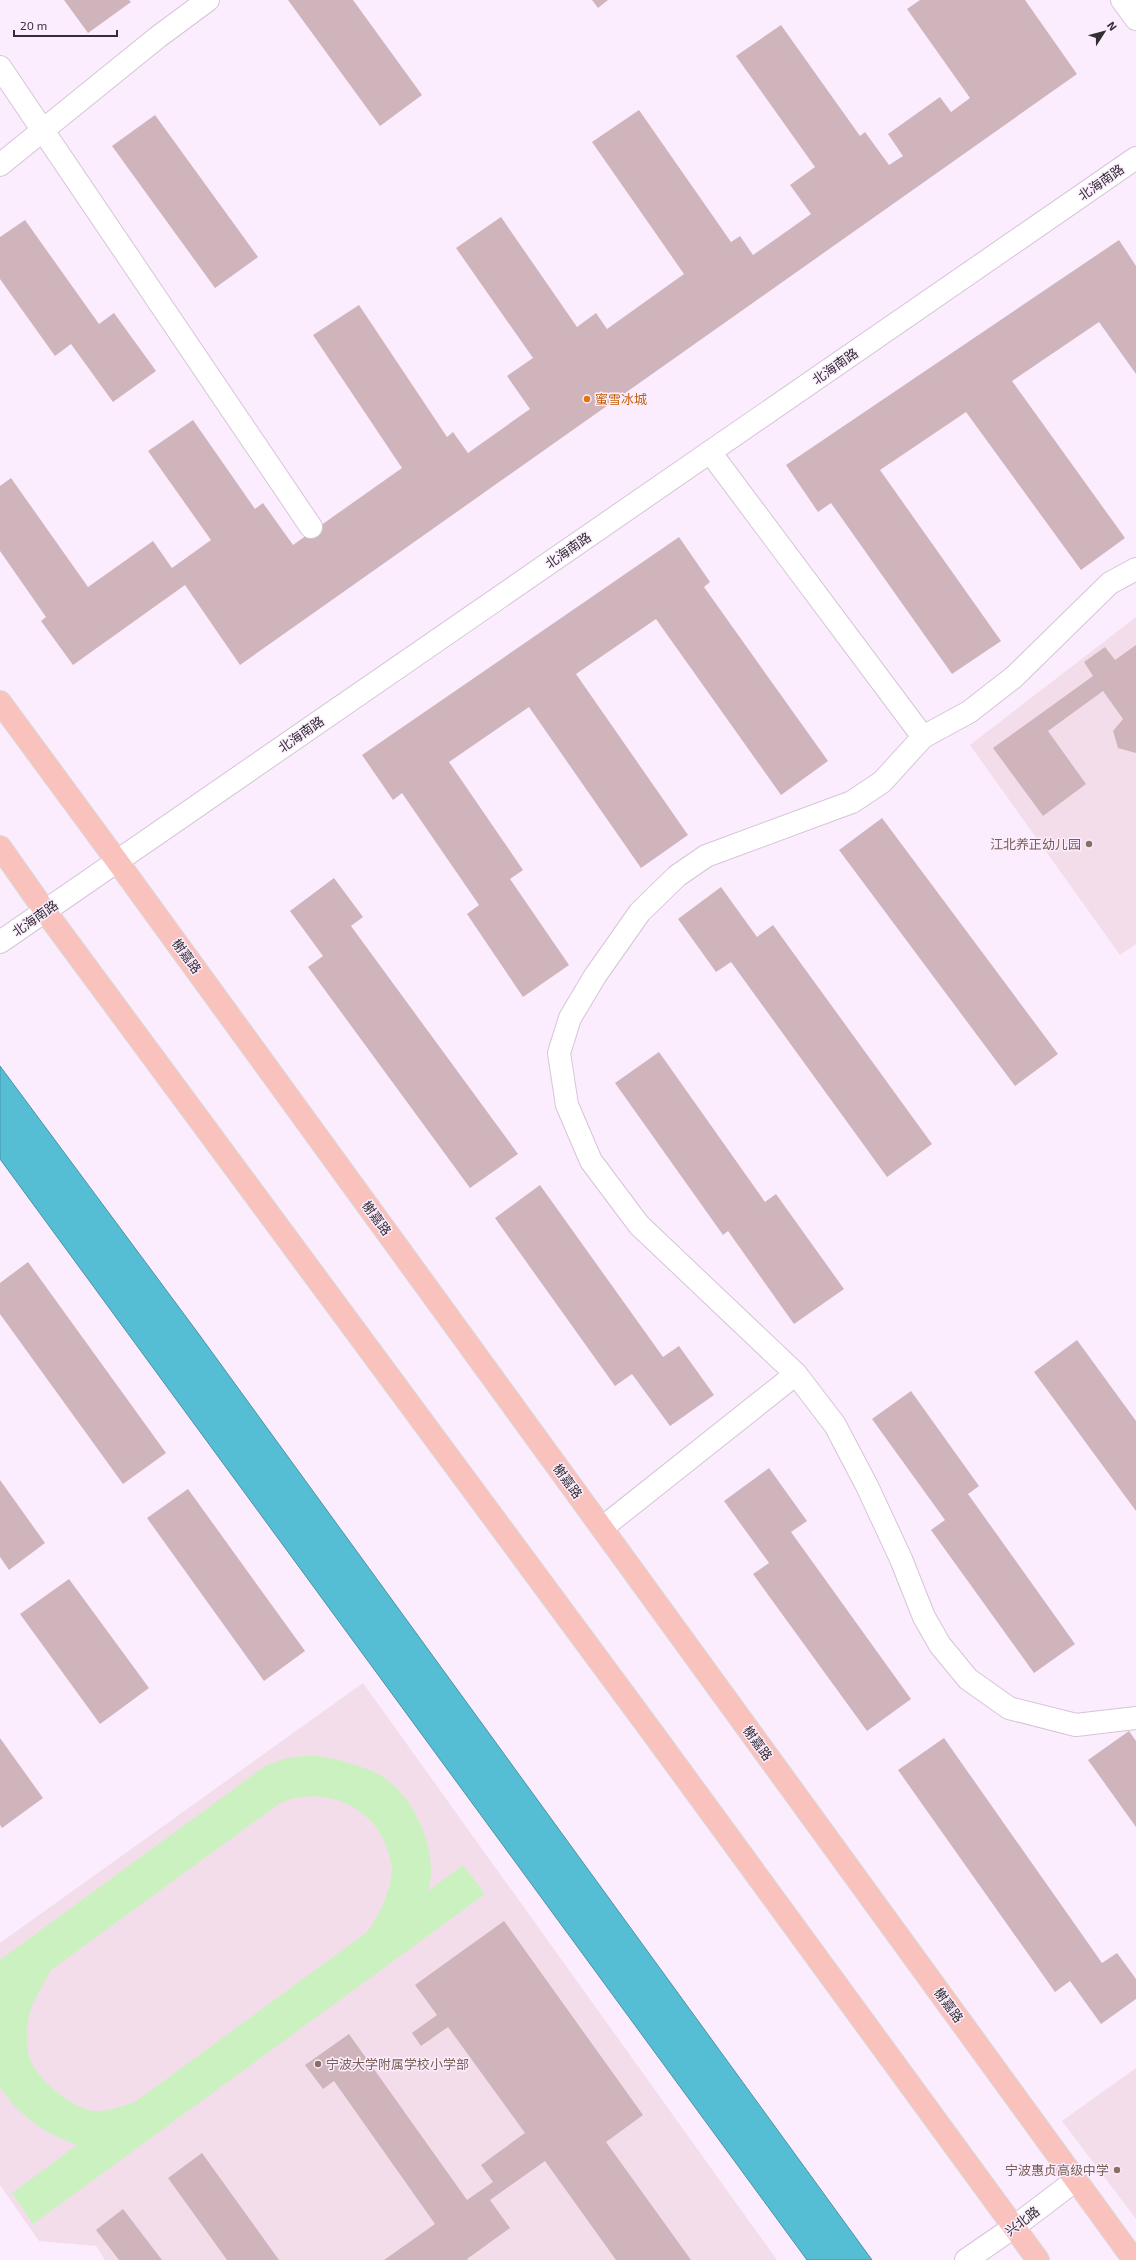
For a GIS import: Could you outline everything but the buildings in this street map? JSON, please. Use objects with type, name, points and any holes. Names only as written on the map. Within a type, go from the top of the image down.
[{"type":"main road","name":"榭嘉路","points":[[0,702],[118,861],[1134,2260]]},
{"type":"main road","points":[[0,847],[45,911],[648,1726],[1038,2260]]},
{"type":"street","points":[[0,165],[158,36],[208,0]]},
{"type":"street","points":[[1122,0],[1136,19]]},
{"type":"street","points":[[0,67],[311,527]]},
{"type":"street","name":"北海南路","points":[[0,942],[1136,158]]},
{"type":"street","points":[[710,452],[923,737]]},
{"type":"street","points":[[1136,569],[1110,583],[1014,677],[969,712],[923,737],[882,782],[852,802],[706,856],[677,876],[640,912],[595,976],[570,1018],[559,1053],[567,1105],[591,1161],[639,1225],[796,1374],[835,1425],[867,1486],[901,1559],[924,1617],[940,1645],[968,1679],[1009,1708],[1076,1725],[1136,1718]]},
{"type":"street","points":[[602,1528],[796,1374]]},
{"type":"street","name":"兴北路","points":[[966,2260],[1014,2227],[1076,2180]]},
{"type":"shaded area","name":"江北养正幼儿园","points":[[1136,617],[1136,944],[1120,955],[970,745]]},
{"type":"shaded area","name":"宁波大学附属学校小学部","points":[[363,1683],[777,2260],[105,2260],[96,2246],[39,2241],[0,2185],[0,1943]]},
{"type":"shaded area","name":"宁波惠贞高级中学","points":[[1136,2068],[1136,2219],[1062,2121]]},
{"type":"green space","points":[[313,1755],[328,1758],[365,1768],[385,1778],[397,1788],[407,1800],[422,1828],[430,1858],[431,1875],[428,1891],[463,1865],[485,1894],[33,2224],[12,2193],[77,2145],[53,2135],[35,2124],[14,2106],[0,2087],[0,1960],[265,1766],[287,1758]],"holes":[[[298,1797],[320,1797],[335,1799],[346,1803],[365,1816],[380,1833],[392,1867],[391,1879],[384,1903],[367,1932],[135,2102],[109,2110],[94,2111],[85,2109],[75,2104],[55,2091],[38,2073],[33,2065],[29,2056],[27,2041],[27,2026],[31,2010],[51,1970],[280,1803]]]},
{"type":"water","points":[[0,1066],[198,1333],[872,2260],[807,2260],[0,1159]]},
{"type":"place","name":"蜜雪冰城","points":[[587,399]]},
{"type":"place","name":"江北养正幼儿园","points":[[1089,844]]},
{"type":"place","name":"宁波大学附属学校小学部","points":[[318,2064]]},
{"type":"place","name":"宁波惠贞高级中学","points":[[1117,2170]]}]
